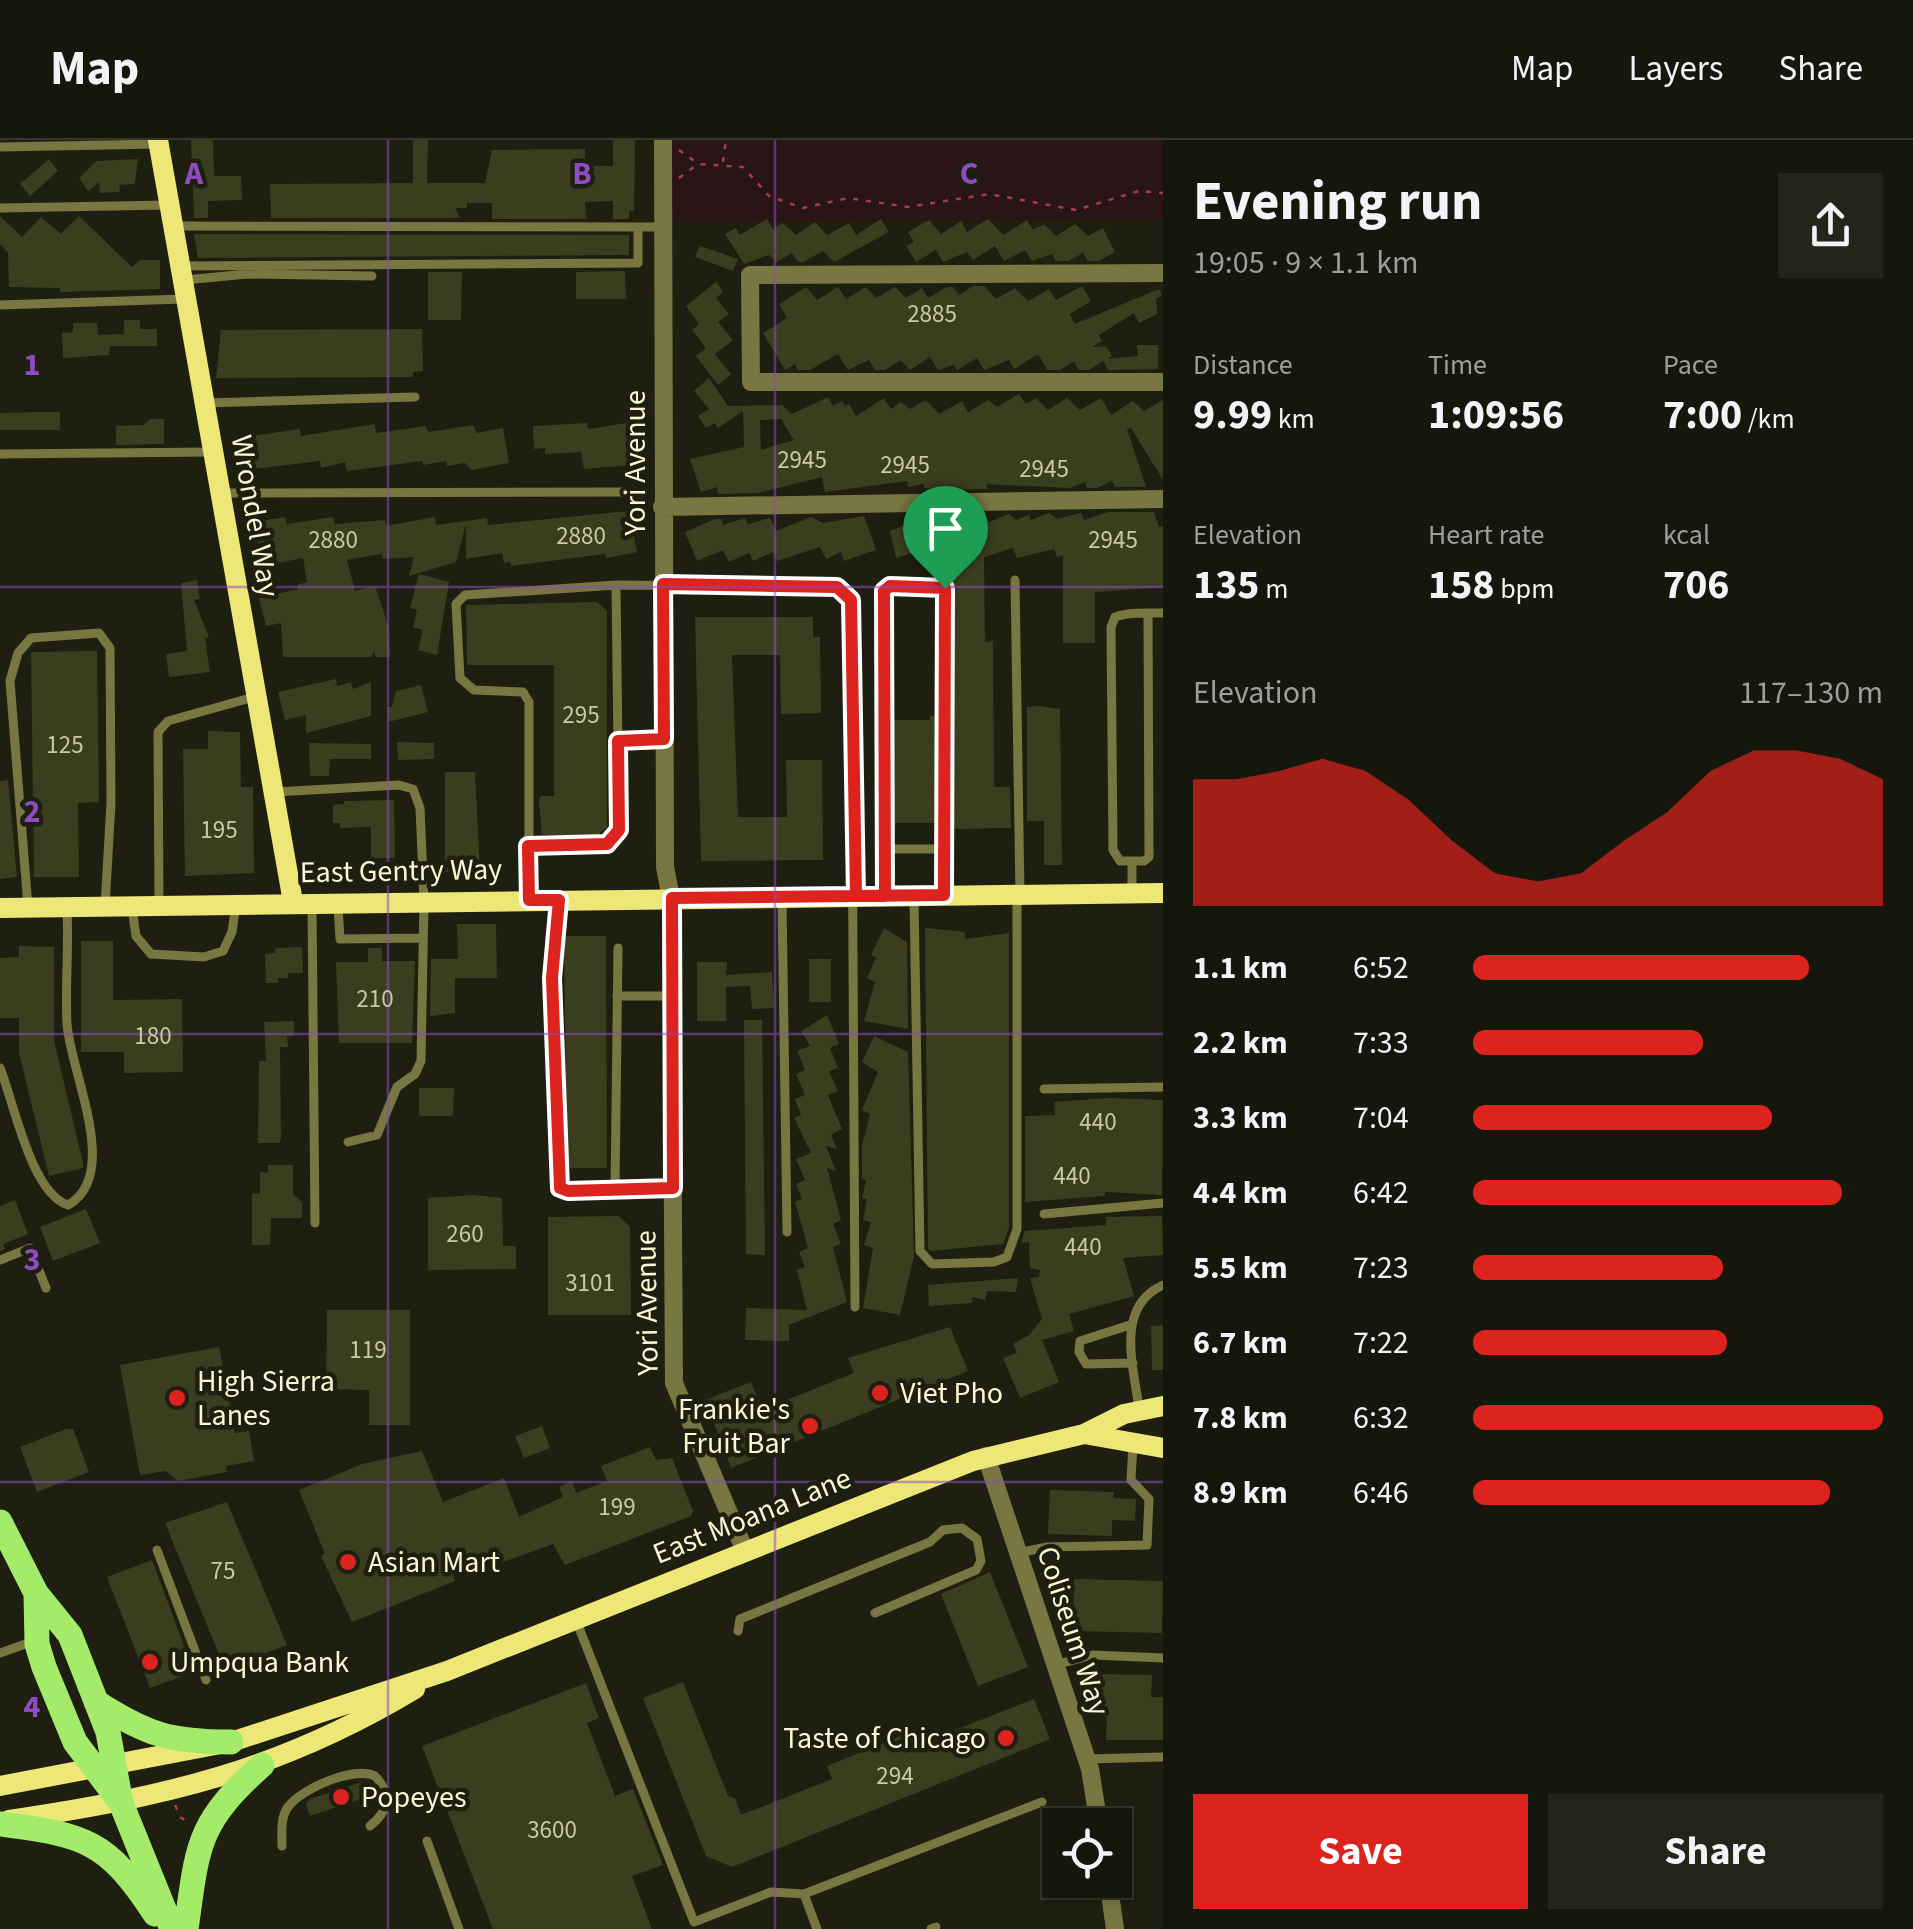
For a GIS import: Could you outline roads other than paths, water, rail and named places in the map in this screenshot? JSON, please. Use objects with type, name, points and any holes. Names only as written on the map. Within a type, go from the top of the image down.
[{"type":"main road","points":[[0,1522],[36,1593],[70,1634],[96,1702],[106,1768],[168,1929]]},
{"type":"main road","points":[[36,1593],[37,1640],[74,1742],[106,1768]]},
{"type":"main road","points":[[96,1702],[134,1726],[170,1740],[231,1742]]},
{"type":"main road","points":[[186,1929],[203,1830],[226,1797],[262,1765]]},
{"type":"main road","points":[[0,1823],[52,1831],[99,1847],[135,1882],[168,1929]]},
{"type":"street","name":"Wrondel Way","points":[[158,142],[274,792],[303,902]]},
{"type":"street","name":"Yori Avenue","points":[[669,143],[662,227],[662,507],[665,867],[672,898],[674,1383],[744,1551]]},
{"type":"street","points":[[1163,272],[750,275],[751,382],[1163,382]]},
{"type":"street","points":[[662,507],[1163,499]]},
{"type":"street","name":"East Gentry Way","points":[[0,908],[1163,893]]},
{"type":"street","name":"East Moana Lane","points":[[0,1786],[231,1742],[447,1670],[986,1456],[1084,1434],[1139,1409],[1163,1406]]},
{"type":"street","name":"East Moana Lane","points":[[1084,1434],[1163,1448]]},
{"type":"street","name":"Coliseum Way","points":[[986,1456],[1086,1759],[1096,1808]]},
{"type":"street","name":"East Moana Lane","points":[[0,1823],[121,1803],[262,1765],[345,1731],[447,1670]]},
{"type":"street","points":[[1111,1898],[1115,1929]]},
{"type":"lane","points":[[0,147],[158,142]]},
{"type":"lane","points":[[0,208],[171,216],[662,227]]},
{"type":"lane","points":[[183,282],[638,263],[638,227]]},
{"type":"lane","points":[[0,305],[247,274],[372,276]]},
{"type":"lane","points":[[205,403],[415,398]]},
{"type":"lane","points":[[0,454],[214,452]]},
{"type":"lane","points":[[221,494],[638,492]]},
{"type":"lane","points":[[914,896],[920,1251],[932,1264],[959,1265],[1007,1257],[1017,1229],[1019,894],[1015,580]]},
{"type":"lane","points":[[529,900],[528,702],[522,692],[474,690],[464,685],[458,670],[456,604],[470,592],[663,584],[837,587],[851,600],[856,896],[855,1307]]},
{"type":"lane","points":[[528,846],[613,841],[620,821],[616,585]]},
{"type":"lane","points":[[885,896],[884,591],[890,586],[939,585],[946,592],[944,895]]},
{"type":"lane","points":[[1148,613],[1150,850],[1144,861],[1120,861],[1112,850],[1111,627],[1115,617],[1148,613],[1163,613]]},
{"type":"lane","points":[[28,907],[10,681],[18,653],[31,638],[99,634],[110,648],[110,804],[105,906]]},
{"type":"lane","points":[[158,905],[158,732],[168,721],[257,696]]},
{"type":"lane","points":[[618,741],[664,739]]},
{"type":"lane","points":[[274,792],[399,785],[413,790],[420,808],[424,901],[421,1061],[416,1074],[397,1087],[376,1135],[364,1142],[348,1142]]},
{"type":"lane","points":[[885,850],[946,849]]},
{"type":"lane","points":[[1132,862],[1132,893]]},
{"type":"lane","points":[[782,897],[787,1232]]},
{"type":"lane","points":[[559,900],[552,978],[560,1188],[673,1188]]},
{"type":"lane","points":[[303,902],[313,940],[315,1223]]},
{"type":"lane","points":[[337,936],[338,902]]},
{"type":"lane","points":[[132,906],[136,936],[151,954],[204,957],[223,950],[227,944],[236,903]]},
{"type":"lane","points":[[0,1068],[39,1181],[55,1200],[68,1204],[75,1201],[87,1188],[92,1150],[67,1025],[67,906]]},
{"type":"lane","points":[[313,940],[337,936],[423,938]]},
{"type":"lane","points":[[615,1190],[618,948]]},
{"type":"lane","points":[[617,996],[672,996]]},
{"type":"lane","points":[[1044,1089],[1163,1087]]},
{"type":"lane","points":[[1044,1214],[1163,1203]]},
{"type":"lane","points":[[0,1260],[30,1248],[46,1288]]},
{"type":"lane","points":[[1139,1409],[1130,1325],[1143,1298],[1163,1285]]},
{"type":"lane","points":[[1130,1325],[1080,1341],[1079,1352],[1086,1364],[1132,1364]]},
{"type":"lane","points":[[1018,1554],[1047,1547],[1147,1545],[1148,1499],[1131,1480],[1133,1444]]},
{"type":"lane","points":[[738,1632],[740,1619],[930,1542],[943,1530],[962,1528],[977,1540],[981,1561],[965,1576],[875,1613]]},
{"type":"lane","points":[[157,1550],[206,1680]]},
{"type":"lane","points":[[575,1618],[694,1922],[771,1892],[804,1894],[1042,1802]]},
{"type":"lane","points":[[0,1652],[37,1640]]},
{"type":"lane","points":[[1055,1665],[1094,1656],[1163,1658]]},
{"type":"lane","points":[[1086,1759],[1163,1757]]},
{"type":"lane","points":[[282,1846],[283,1816],[289,1805],[300,1796],[354,1772],[375,1776],[387,1796],[386,1809],[370,1826]]},
{"type":"lane","points":[[426,1841],[459,1929]]},
{"type":"lane","points":[[804,1894],[817,1929]]},
{"type":"place","name":"Viet Pho","points":[[880,1393]]},
{"type":"place","name":"High Sierra Lanes","points":[[177,1398]]},
{"type":"place","name":"Frankie's Fruit Bar","points":[[810,1426]]},
{"type":"place","name":"Asian Mart","points":[[348,1562]]},
{"type":"place","name":"Umpqua Bank","points":[[150,1662]]},
{"type":"place","name":"Taste of Chicago","points":[[1006,1738]]},
{"type":"place","name":"Popeyes","points":[[341,1797]]}]
